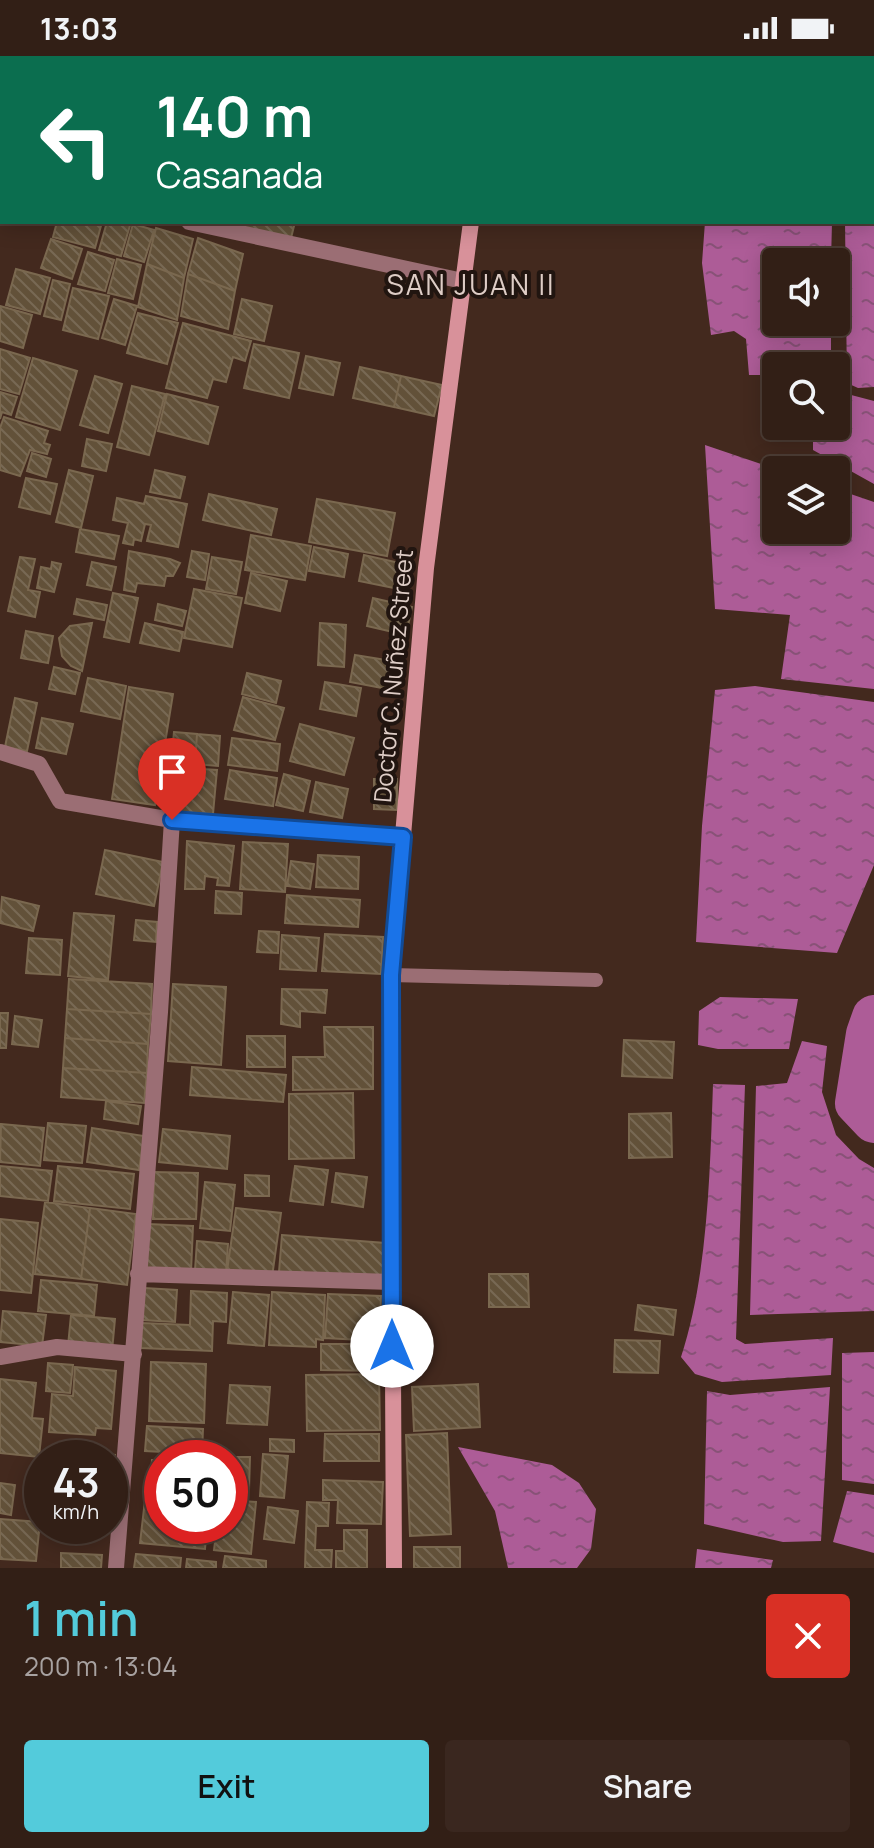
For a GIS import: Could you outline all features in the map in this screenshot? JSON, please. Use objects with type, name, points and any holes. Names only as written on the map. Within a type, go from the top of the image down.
[{"type":"main road","name":"Doctor C. Nuñez Street","points":[[394,1568],[391,975],[426,568],[471,224]]},
{"type":"street","points":[[198,224],[463,281]]},
{"type":"street","points":[[0,752],[39,764],[60,801],[172,820],[403,837]]},
{"type":"street","points":[[116,1568],[172,820]]},
{"type":"street","points":[[138,1274],[392,1282]]},
{"type":"street","points":[[0,1357],[57,1347],[134,1354]]},
{"type":"lane","points":[[391,975],[596,980]]},
{"type":"water","points":[[705,224],[832,224],[831,248],[762,248],[762,336],[831,336],[831,352],[762,352],[762,375],[749,375],[746,339],[734,331],[711,335],[702,263]]},
{"type":"water","points":[[845,224],[874,224],[874,387],[858,388],[850,384],[850,352],[847,352],[846,336],[850,336],[850,248],[845,248]]},
{"type":"water","points":[[850,395],[874,401],[874,484],[850,471],[850,456],[824,456],[813,450],[813,440],[850,440]]},
{"type":"water","points":[[705,445],[762,464],[762,544],[850,544],[850,494],[874,502],[874,689],[781,679],[790,615],[715,609]]},
{"type":"water","points":[[755,686],[874,702],[874,865],[837,953],[696,942],[702,826],[715,690]]},
{"type":"water","points":[[720,997],[798,999],[789,1049],[718,1049],[698,1045],[699,1011]]},
{"type":"water","points":[[802,1041],[827,1046],[822,1092],[836,1135],[859,1159],[874,1168],[874,1311],[750,1315],[756,1086],[787,1083]]},
{"type":"water","points":[[713,1084],[745,1085],[736,1339],[745,1344],[833,1338],[831,1375],[722,1382],[695,1374],[681,1357],[702,1258],[709,1187]]},
{"type":"water","points":[[874,1352],[874,1484],[842,1480],[842,1353]]},
{"type":"water","points":[[830,1387],[821,1541],[783,1542],[704,1524],[707,1391],[730,1395]]},
{"type":"water","points":[[458,1447],[552,1465],[579,1483],[596,1509],[591,1549],[577,1568],[508,1568],[495,1511]]},
{"type":"water","points":[[847,1491],[874,1495],[874,1553],[833,1542]]},
{"type":"water","points":[[697,1549],[773,1560],[771,1568],[695,1568]]},
{"type":"building","points":[[56,224],[101,224],[95,248],[53,237]]},
{"type":"building","points":[[106,224],[130,224],[121,256],[99,250]]},
{"type":"building","points":[[133,224],[154,230],[144,262],[124,256]]},
{"type":"building","points":[[228,224],[294,224],[291,238]]},
{"type":"building","points":[[156,228],[193,239],[184,278],[147,264]]},
{"type":"building","points":[[198,238],[243,254],[235,291],[188,274]]},
{"type":"building","points":[[51,239],[82,249],[72,279],[41,268]]},
{"type":"building","points":[[88,252],[114,260],[105,291],[78,284]]},
{"type":"building","points":[[117,259],[141,265],[133,299],[108,293]]},
{"type":"building","points":[[147,264],[184,278],[177,320],[138,307]]},
{"type":"building","points":[[16,269],[50,278],[40,314],[6,305]]},
{"type":"building","points":[[188,274],[235,291],[228,329],[181,316]]},
{"type":"building","points":[[53,280],[70,284],[61,320],[44,316]]},
{"type":"building","points":[[73,288],[109,296],[98,339],[63,330]]},
{"type":"building","points":[[114,299],[137,306],[125,345],[102,338]]},
{"type":"building","points":[[242,299],[272,306],[264,341],[234,334]]},
{"type":"building","points":[[0,306],[32,315],[23,348],[0,341]]},
{"type":"building","points":[[138,313],[178,323],[167,364],[127,353]]},
{"type":"building","points":[[183,323],[251,341],[245,361],[233,357],[226,382],[213,379],[207,398],[166,388]]},
{"type":"building","points":[[254,344],[299,353],[289,398],[244,388]]},
{"type":"building","points":[[0,349],[30,358],[19,394],[0,389]]},
{"type":"building","points":[[306,356],[340,363],[333,395],[299,388]]},
{"type":"building","points":[[33,358],[77,371],[60,430],[16,417]]},
{"type":"building","points":[[360,367],[401,376],[394,407],[353,398]]},
{"type":"building","points":[[95,376],[122,384],[108,433],[80,425]]},
{"type":"building","points":[[401,376],[442,385],[434,416],[394,407]]},
{"type":"building","points":[[132,386],[165,394],[149,455],[117,447]]},
{"type":"building","points":[[0,392],[17,397],[11,415],[2,412],[0,419]]},
{"type":"building","points":[[167,394],[218,407],[208,444],[158,431]]},
{"type":"building","points":[[4,417],[48,431],[44,443],[50,445],[47,454],[30,450],[20,476],[0,470],[0,428]]},
{"type":"building","points":[[87,439],[112,444],[106,471],[82,466]]},
{"type":"building","points":[[32,453],[51,459],[46,477],[27,471]]},
{"type":"building","points":[[69,470],[93,476],[81,528],[56,522]]},
{"type":"building","points":[[155,470],[185,477],[180,498],[150,492]]},
{"type":"building","points":[[26,478],[57,484],[50,514],[19,507]]},
{"type":"building","points":[[209,494],[277,509],[271,535],[203,520]]},
{"type":"building","points":[[146,496],[187,504],[178,547],[147,541],[151,525],[145,524],[141,541],[134,539],[133,545],[123,543],[128,523],[113,520],[117,498],[144,504]]},
{"type":"building","points":[[317,499],[395,513],[387,556],[309,542]]},
{"type":"building","points":[[80,529],[119,536],[114,559],[76,552]]},
{"type":"building","points":[[251,535],[311,546],[305,580],[245,570]]},
{"type":"building","points":[[314,547],[348,554],[344,577],[309,571]]},
{"type":"building","points":[[129,551],[180,563],[173,576],[166,576],[164,586],[137,583],[135,592],[124,590]]},
{"type":"building","points":[[192,551],[209,554],[205,580],[187,577]]},
{"type":"building","points":[[364,555],[404,564],[399,589],[359,581]]},
{"type":"building","points":[[20,557],[35,559],[28,590],[40,592],[35,617],[8,611]]},
{"type":"building","points":[[212,557],[242,562],[236,594],[206,589]]},
{"type":"building","points":[[52,562],[61,564],[54,592],[37,588],[41,567],[51,569]]},
{"type":"building","points":[[92,562],[116,567],[111,590],[87,585]]},
{"type":"building","points":[[251,573],[287,581],[280,611],[245,603]]},
{"type":"building","points":[[194,589],[242,598],[232,647],[184,638]]},
{"type":"building","points":[[113,593],[138,598],[129,642],[104,637]]},
{"type":"building","points":[[373,598],[412,607],[406,635],[367,626]]},
{"type":"building","points":[[77,599],[107,605],[104,620],[74,614]]},
{"type":"building","points":[[158,604],[186,611],[182,626],[155,620]]},
{"type":"building","points":[[92,623],[82,671],[71,666],[62,656],[59,638],[70,626]]},
{"type":"building","points":[[145,623],[183,632],[179,651],[140,643]]},
{"type":"building","points":[[320,623],[346,625],[344,667],[318,665]]},
{"type":"building","points":[[26,631],[53,636],[48,663],[21,658]]},
{"type":"building","points":[[355,655],[399,662],[393,690],[350,682]]},
{"type":"building","points":[[54,667],[80,673],[75,694],[49,689]]},
{"type":"building","points":[[247,673],[281,681],[276,703],[242,694]]},
{"type":"building","points":[[88,678],[126,686],[120,719],[81,711]]},
{"type":"building","points":[[325,682],[361,688],[356,716],[320,709]]},
{"type":"building","points":[[129,687],[173,694],[155,805],[112,799]]},
{"type":"building","points":[[243,697],[284,708],[275,740],[234,730]]},
{"type":"building","points":[[15,698],[37,703],[27,751],[5,747]]},
{"type":"building","points":[[42,718],[73,724],[66,754],[36,748]]},
{"type":"building","points":[[300,724],[354,738],[344,775],[290,761]]},
{"type":"building","points":[[174,732],[197,734],[195,764],[171,762]]},
{"type":"building","points":[[197,734],[220,736],[218,766],[195,764]]},
{"type":"building","points":[[232,738],[280,744],[277,771],[228,765]]},
{"type":"building","points":[[171,767],[217,770],[213,814],[168,811]]},
{"type":"building","points":[[230,770],[277,778],[273,806],[225,799]]},
{"type":"building","points":[[284,774],[310,781],[303,811],[276,805]]},
{"type":"building","points":[[374,779],[397,779],[397,810],[374,809]]},
{"type":"building","points":[[316,782],[348,789],[342,818],[310,812]]},
{"type":"building","points":[[187,841],[234,846],[229,886],[217,885],[218,878],[205,876],[204,889],[185,889]]},
{"type":"building","points":[[243,842],[288,844],[285,892],[240,889]]},
{"type":"building","points":[[105,850],[163,862],[154,906],[96,894]]},
{"type":"building","points":[[318,855],[359,857],[358,889],[316,887]]},
{"type":"building","points":[[291,861],[314,864],[310,889],[287,886]]},
{"type":"building","points":[[216,891],[242,893],[241,914],[215,913]]},
{"type":"building","points":[[287,895],[360,900],[358,927],[285,923]]},
{"type":"building","points":[[2,897],[39,906],[33,931],[0,923]]},
{"type":"building","points":[[74,913],[114,916],[108,980],[68,976]]},
{"type":"building","points":[[136,920],[157,922],[156,942],[134,940]]},
{"type":"building","points":[[259,931],[279,932],[278,953],[257,952]]},
{"type":"building","points":[[325,934],[383,937],[381,974],[322,971]]},
{"type":"building","points":[[282,935],[319,938],[316,971],[280,969]]},
{"type":"building","points":[[29,938],[62,940],[60,975],[26,973]]},
{"type":"building","points":[[69,979],[152,984],[151,1014],[67,1009]]},
{"type":"building","points":[[173,984],[226,987],[221,1065],[168,1061]]},
{"type":"building","points":[[282,989],[327,990],[325,1013],[300,1011],[300,1027],[281,1024]]},
{"type":"building","points":[[67,1009],[151,1014],[148,1044],[65,1038]]},
{"type":"building","points":[[0,1013],[8,1013],[6,1048],[0,1048]]},
{"type":"building","points":[[15,1016],[42,1020],[38,1047],[12,1044]]},
{"type":"building","points":[[324,1027],[373,1027],[373,1089],[293,1090],[293,1057],[325,1057]]},
{"type":"building","points":[[247,1036],[285,1036],[285,1067],[247,1067]]},
{"type":"building","points":[[65,1038],[148,1044],[147,1073],[63,1068]]},
{"type":"building","points":[[624,1040],[674,1042],[672,1078],[622,1076]]},
{"type":"building","points":[[192,1067],[286,1075],[283,1102],[190,1095]]},
{"type":"building","points":[[63,1068],[147,1073],[144,1103],[61,1097]]},
{"type":"building","points":[[353,1093],[354,1158],[289,1159],[289,1094]]},
{"type":"building","points":[[106,1101],[141,1106],[138,1124],[104,1119]]},
{"type":"building","points":[[671,1113],[672,1157],[629,1158],[629,1114]]},
{"type":"building","points":[[48,1123],[86,1126],[82,1163],[44,1160]]},
{"type":"building","points":[[1,1124],[44,1128],[40,1166],[0,1162]]},
{"type":"building","points":[[92,1128],[144,1136],[139,1170],[87,1162]]},
{"type":"building","points":[[163,1129],[230,1136],[227,1169],[159,1162]]},
{"type":"building","points":[[0,1166],[52,1171],[48,1201],[0,1196]]},
{"type":"building","points":[[58,1166],[134,1174],[130,1209],[54,1201]]},
{"type":"building","points":[[295,1166],[328,1170],[323,1205],[290,1201]]},
{"type":"building","points":[[154,1172],[198,1173],[196,1219],[153,1219]]},
{"type":"building","points":[[336,1173],[367,1177],[363,1207],[332,1202]]},
{"type":"building","points":[[245,1175],[269,1176],[269,1196],[245,1196]]},
{"type":"building","points":[[205,1182],[235,1185],[230,1231],[200,1228]]},
{"type":"building","points":[[45,1202],[90,1208],[81,1279],[35,1274]]},
{"type":"building","points":[[90,1208],[136,1214],[127,1285],[81,1279]]},
{"type":"building","points":[[236,1208],[281,1213],[272,1277],[227,1271]]},
{"type":"building","points":[[0,1219],[38,1223],[31,1293],[0,1290]]},
{"type":"building","points":[[148,1224],[193,1226],[191,1272],[147,1270]]},
{"type":"building","points":[[282,1235],[385,1243],[382,1279],[279,1272]]},
{"type":"building","points":[[197,1241],[228,1244],[226,1273],[195,1270]]},
{"type":"building","points":[[489,1274],[528,1274],[529,1307],[489,1307]]},
{"type":"building","points":[[41,1280],[97,1285],[94,1316],[38,1311]]},
{"type":"building","points":[[144,1288],[177,1290],[175,1322],[142,1320]]},
{"type":"building","points":[[191,1291],[227,1293],[226,1322],[213,1321],[212,1351],[141,1348],[142,1323],[190,1325]]},
{"type":"building","points":[[233,1292],[269,1295],[264,1346],[228,1343]]},
{"type":"building","points":[[272,1292],[325,1295],[323,1340],[316,1339],[316,1347],[269,1345]]},
{"type":"building","points":[[328,1294],[381,1296],[379,1341],[325,1338]]},
{"type":"building","points":[[638,1305],[676,1310],[673,1335],[635,1330]]},
{"type":"building","points":[[3,1311],[46,1315],[42,1346],[0,1342]]},
{"type":"building","points":[[71,1315],[115,1319],[112,1351],[68,1346]]},
{"type":"building","points":[[615,1340],[660,1341],[658,1373],[614,1372]]},
{"type":"building","points":[[321,1344],[380,1344],[380,1371],[321,1370]]},
{"type":"building","points":[[151,1362],[206,1364],[204,1423],[149,1421]]},
{"type":"building","points":[[48,1363],[73,1365],[70,1393],[46,1391]]},
{"type":"building","points":[[75,1367],[116,1371],[111,1429],[96,1428],[95,1435],[49,1432],[52,1394],[73,1396]]},
{"type":"building","points":[[379,1374],[380,1430],[307,1431],[306,1375]]},
{"type":"building","points":[[0,1379],[36,1383],[32,1418],[43,1419],[41,1440],[24,1440],[24,1455],[0,1453]]},
{"type":"building","points":[[478,1384],[480,1427],[414,1431],[412,1387]]},
{"type":"building","points":[[230,1385],[270,1387],[267,1425],[227,1423]]},
{"type":"building","points":[[147,1426],[203,1429],[203,1440],[146,1440]]},
{"type":"building","points":[[447,1433],[451,1534],[410,1536],[406,1435]]},
{"type":"building","points":[[325,1434],[379,1434],[379,1461],[324,1461]]},
{"type":"building","points":[[270,1439],[294,1440],[294,1452],[270,1451]]},
{"type":"building","points":[[263,1454],[288,1456],[284,1498],[260,1496]]},
{"type":"building","points":[[248,1457],[250,1457],[249,1490]]},
{"type":"building","points":[[323,1480],[383,1482],[381,1524],[337,1523],[338,1500],[323,1500]]},
{"type":"building","points":[[0,1483],[15,1485],[11,1515],[0,1513]]},
{"type":"building","points":[[248,1501],[256,1502],[251,1554],[214,1550],[215,1544],[248,1544]]},
{"type":"building","points":[[307,1502],[329,1503],[328,1526],[316,1526],[315,1550],[332,1550],[331,1568],[305,1568]]},
{"type":"building","points":[[268,1507],[298,1511],[294,1543],[264,1539]]},
{"type":"building","points":[[144,1509],[144,1543],[140,1543]]},
{"type":"building","points":[[0,1519],[24,1521],[24,1544],[38,1544],[36,1561],[0,1559]]},
{"type":"building","points":[[344,1530],[367,1530],[367,1568],[336,1568],[336,1551],[344,1551]]},
{"type":"building","points":[[151,1544],[205,1544],[205,1549]]},
{"type":"building","points":[[414,1547],[460,1547],[460,1568],[414,1568]]},
{"type":"building","points":[[61,1553],[102,1555],[101,1568],[61,1568]]},
{"type":"building","points":[[136,1554],[181,1558],[180,1568],[134,1568]]},
{"type":"building","points":[[225,1556],[266,1561],[266,1568],[223,1568]]},
{"type":"building","points":[[187,1559],[216,1562],[216,1568],[186,1568]]},
{"type":"waterway","points":[[874,1017],[868,1034],[857,1103],[874,1121]]},
{"type":"district","name":"SAN JUAN II","points":[[471,285]]},
{"type":"route","points":[[172,820],[403,837],[391,975],[392,1346]]}]
